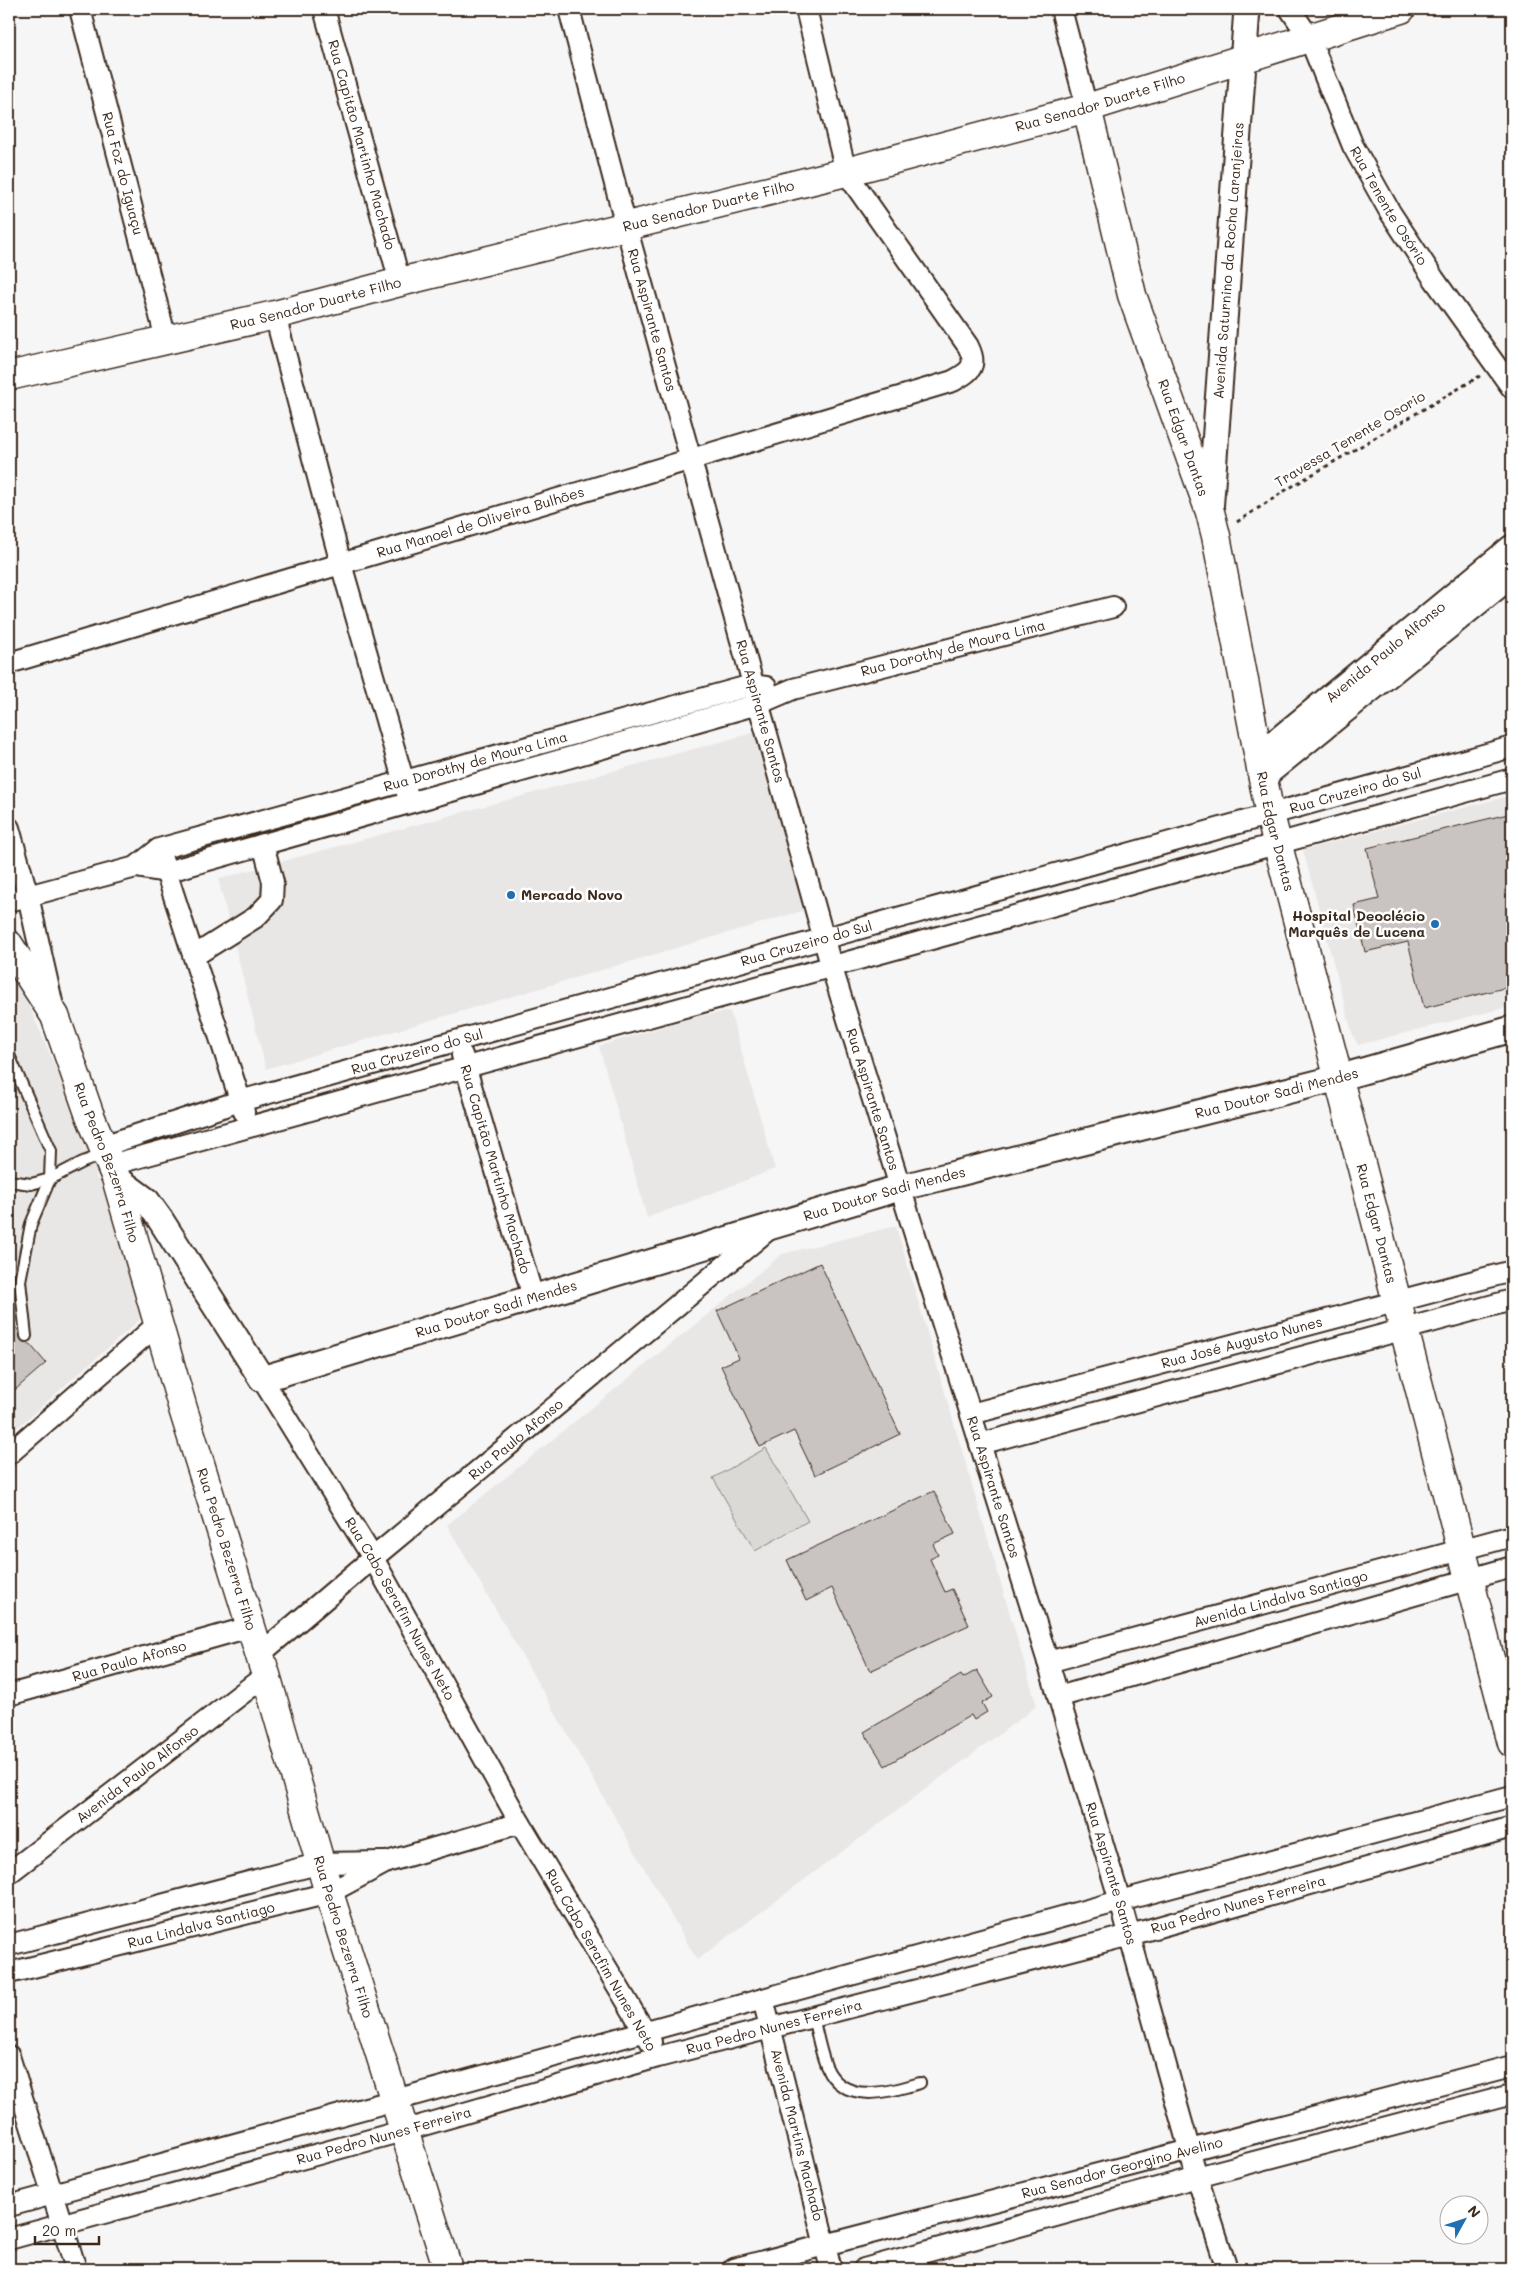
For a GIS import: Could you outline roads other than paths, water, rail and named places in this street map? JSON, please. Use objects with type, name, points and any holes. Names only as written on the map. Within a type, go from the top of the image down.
[{"type":"main road","name":"Rua Senador Duarte Filho","points":[[9,376],[276,315],[400,282],[846,172],[1087,108],[1401,9]]},
{"type":"main road","name":"Rua Edgar Dantas","points":[[1087,108],[1132,295],[1213,524],[1270,815],[1512,1743]]},
{"type":"main road","points":[[9,945],[55,1016]]},
{"type":"main road","name":"Rua Pedro Bezerra Filho","points":[[55,1016],[109,1161],[263,1665],[329,1894],[406,2130],[448,2269]]},
{"type":"street","name":"Rua Foz do Iguaçu","points":[[80,9],[166,339]]},
{"type":"street","name":"Rua Capitão Martinho Machado","points":[[324,9],[400,282]]},
{"type":"street","name":"Rua Aspirante Santos","points":[[569,9],[690,460],[831,965],[1048,1662],[1130,1935],[1197,2176],[1227,2269]]},
{"type":"street","points":[[806,9],[846,172]]},
{"type":"street","name":"Rua Edgar Dantas","points":[[1060,9],[1087,108]]},
{"type":"street","name":"Avenida Saturnino da Rocha Laranjeiras","points":[[1213,524],[1243,60],[1248,9]]},
{"type":"street","name":"Rua Tenente Osório","points":[[1290,9],[1309,37],[1353,146],[1390,212],[1434,279],[1512,388]]},
{"type":"street","name":"Rua Manoel de Oliveira Bulhões","points":[[9,663],[953,381],[966,374],[972,367],[974,358],[846,172]]},
{"type":"street","points":[[276,315],[340,564],[410,803]]},
{"type":"street","name":"Avenida Paulo Alfonso","points":[[1260,767],[1512,548]]},
{"type":"street","name":"Avenida Paulo Alfonso","points":[[1260,767],[1512,574]]},
{"type":"street","name":"Rua Dorothy de Moura Lima","points":[[18,898],[136,867],[159,849],[404,781],[755,695],[793,689],[1113,607]]},
{"type":"street","name":"Rua Dorothy de Moura Lima","points":[[136,867],[166,872],[410,803],[755,695]]},
{"type":"street","name":"Rua Cruzeiro do Sul","points":[[109,1161],[240,1101],[912,916],[1512,747]]},
{"type":"street","name":"Rua Cruzeiro do Sul","points":[[109,1161],[465,1068],[831,965],[1512,779]]},
{"type":"street","name":"Rua Pedro Bezerra Filho","points":[[9,828],[18,898],[55,1016]]},
{"type":"street","points":[[194,956],[256,917],[272,900],[273,882],[263,844]]},
{"type":"street","points":[[159,849],[248,1126]]},
{"type":"street","points":[[1101,863],[1109,890]]},
{"type":"street","points":[[912,916],[920,942]]},
{"type":"street","name":"Rua Doutor Sadi Mendes","points":[[262,1379],[899,1188],[1338,1078],[1512,1030]]},
{"type":"street","name":"Rua Capitão Martinho Machado","points":[[458,1041],[533,1297]]},
{"type":"street","name":"Rua Cabo Serafim Nunes Neto","points":[[109,1161],[152,1207],[262,1379],[372,1558],[520,1823],[646,2032],[658,2058]]},
{"type":"street","name":"Rua Paulo Afonso","points":[[263,1665],[372,1558],[772,1226]]},
{"type":"street","name":"Rua José Augusto Nunes","points":[[971,1414],[1512,1271]]},
{"type":"street","points":[[980,1444],[1512,1300]]},
{"type":"street","points":[[9,1454],[158,1324]]},
{"type":"street","name":"Avenida Lindalva Santiago","points":[[1048,1662],[1512,1536]]},
{"type":"street","points":[[1058,1697],[1512,1566]]},
{"type":"street","name":"Rua Paulo Afonso","points":[[9,1695],[250,1627]]},
{"type":"street","name":"Avenida Paulo Alfonso","points":[[9,1873],[263,1665]]},
{"type":"street","name":"Rua Pedro Nunes Ferreira","points":[[9,2206],[1120,1901],[1512,1796]]},
{"type":"street","name":"Rua Lindalva Santiago","points":[[9,1973],[329,1894],[387,1862],[520,1823]]},
{"type":"street","name":"Rua Pedro Nunes Ferreira","points":[[9,2239],[277,2166],[658,2058],[1130,1935],[1512,1827]]},
{"type":"street","name":"Rua Lindalva Santiago","points":[[9,1945],[321,1863],[387,1862]]},
{"type":"street","name":"Avenida Martins Machado","points":[[763,1999],[823,2245],[831,2269]]},
{"type":"street","points":[[9,2056],[76,2269]]},
{"type":"street","name":"Rua Senador Georgino Avelino","points":[[733,2269],[1512,2066]]},
{"type":"street","name":"Rua Senador Georgino Avelino","points":[[864,2269],[1197,2176],[1512,2094]]},
{"type":"street","points":[[268,2134],[277,2166]]},
{"type":"lane","points":[[9,1054],[50,1151],[50,1179],[31,1224],[20,1281],[26,1336]]},
{"type":"lane","points":[[9,1181],[31,1184],[50,1179],[83,1162],[109,1161]]},
{"type":"lane","points":[[813,2017],[827,2067],[834,2078],[844,2087],[855,2092],[876,2094],[920,2083]]},
{"type":"place","name":"Mercado Novo","points":[[511,895]]},
{"type":"place","name":"Hospital Deoclécio Marquês de Lucena","points":[[1435,924]]}]
